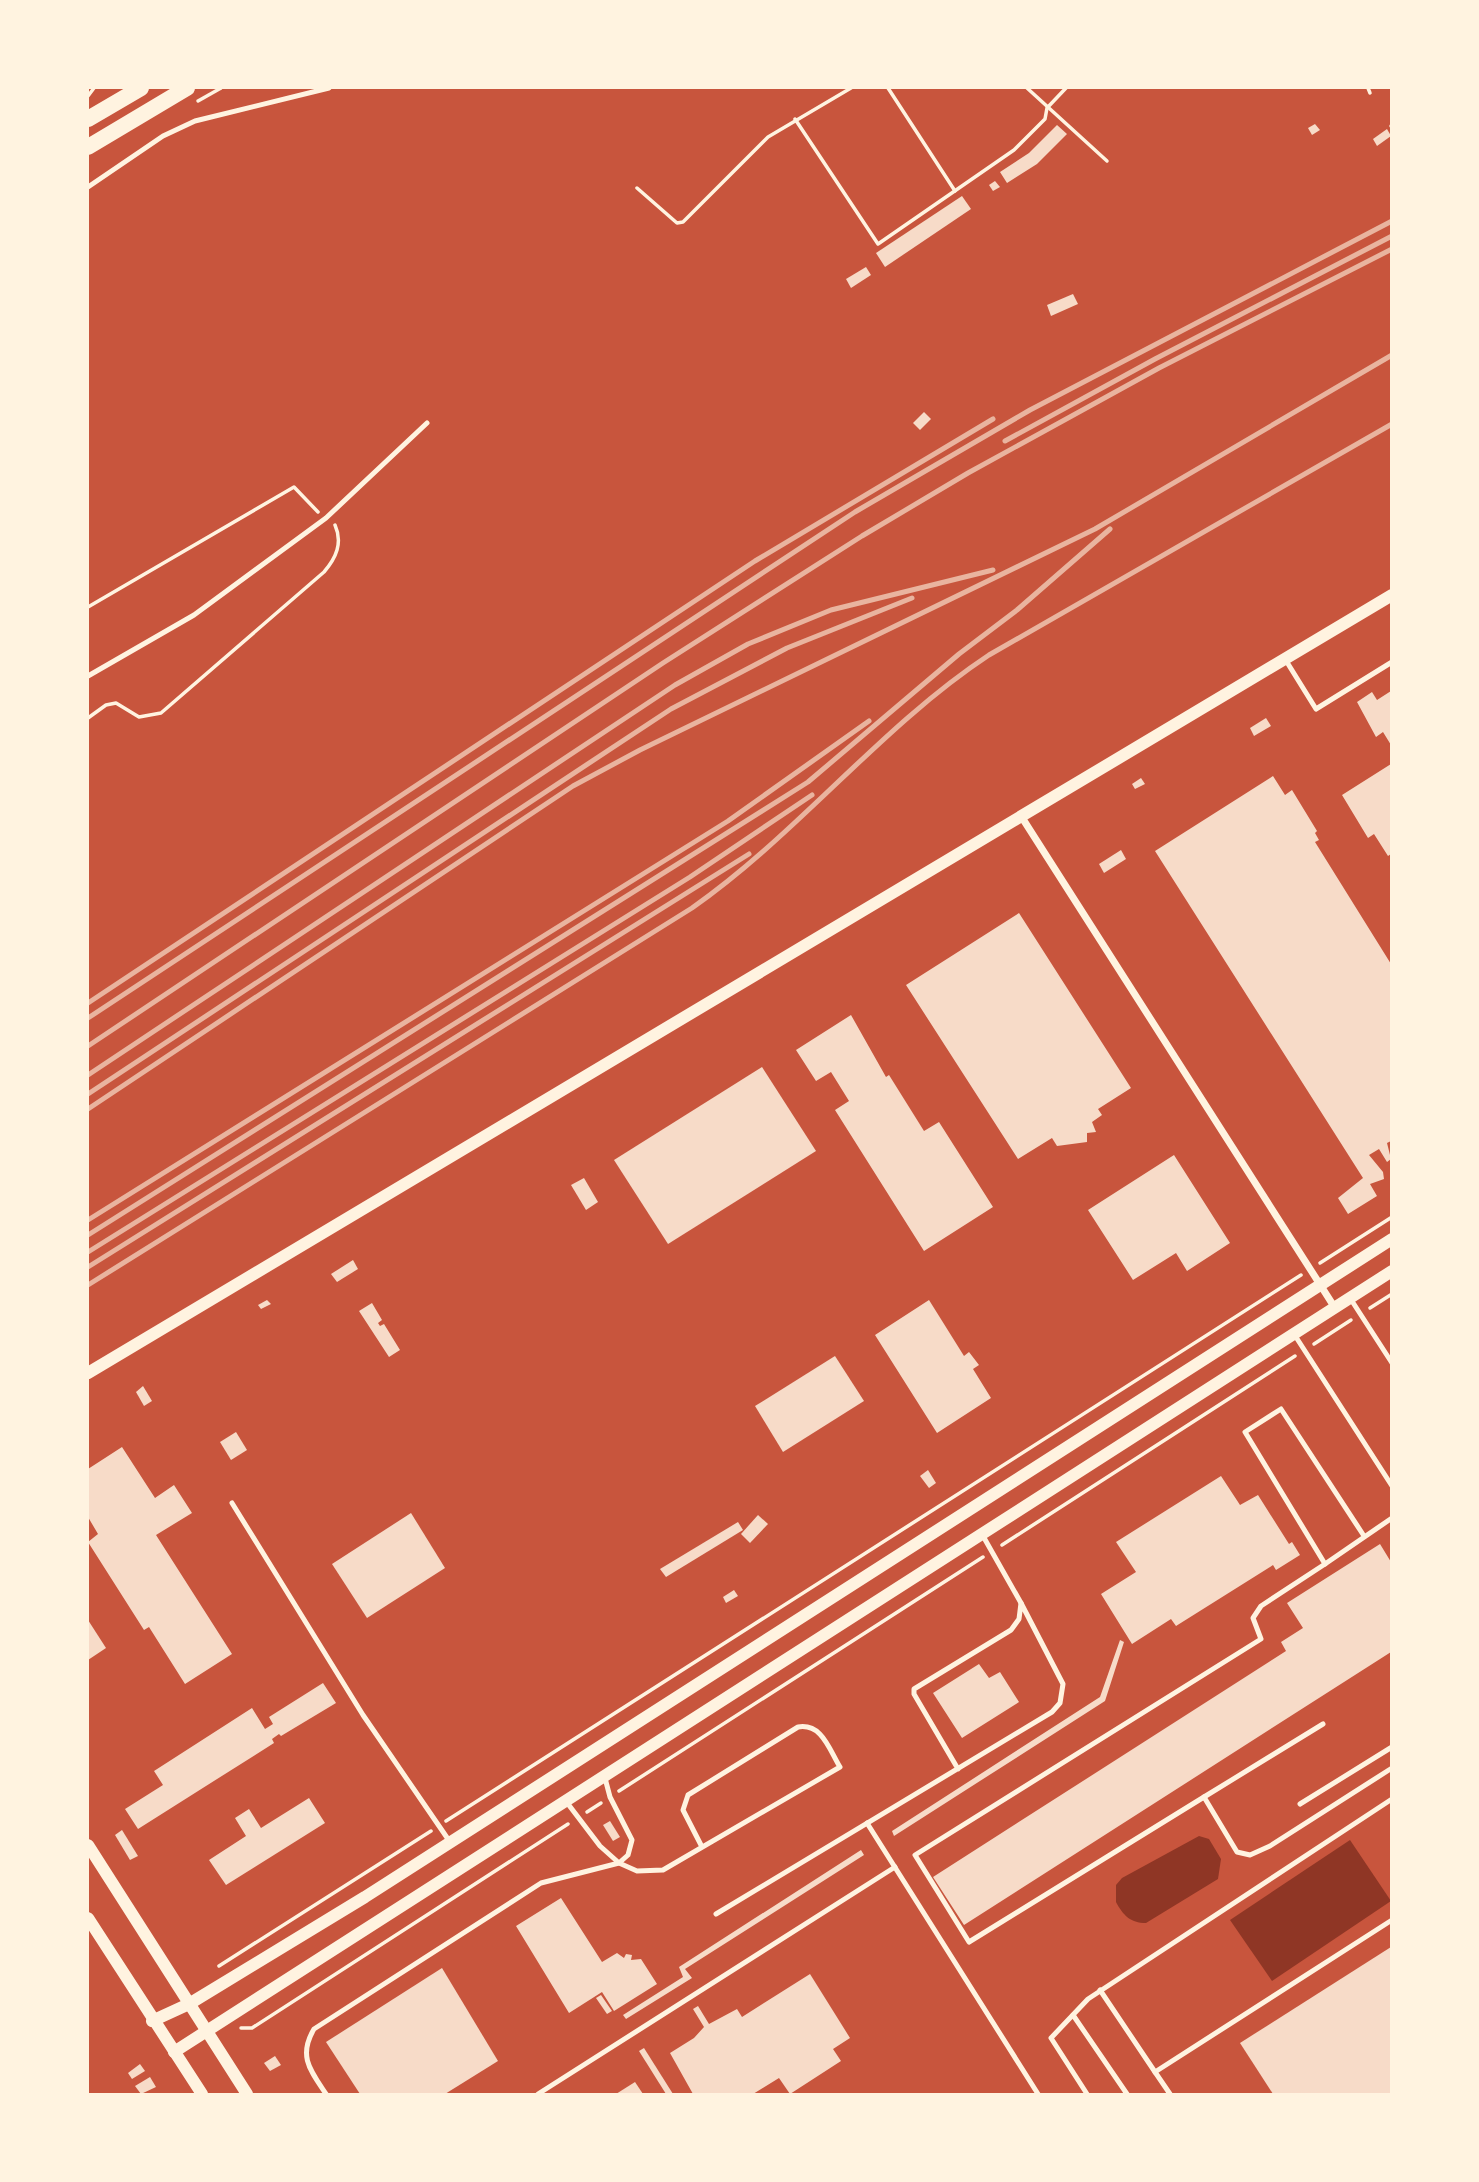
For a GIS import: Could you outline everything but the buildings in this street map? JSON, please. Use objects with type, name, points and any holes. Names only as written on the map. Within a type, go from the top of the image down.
[{"type":"main road","points":[[88,119],[119,94],[141,88]]},
{"type":"main road","points":[[88,147],[187,88]]},
{"type":"street","points":[[88,1373],[1391,595]]},
{"type":"street","points":[[1021,816],[1335,1308]]},
{"type":"street","points":[[152,2021],[190,2004],[450,1842],[1391,1239]]},
{"type":"street","points":[[174,2052],[1391,1271]]},
{"type":"street","points":[[88,1845],[247,2095]]},
{"type":"street","points":[[88,1918],[202,2095]]},
{"type":"lane","points":[[88,187],[163,136],[195,121],[329,88]]},
{"type":"lane","points":[[88,676],[194,615],[326,518],[427,423]]},
{"type":"lane","points":[[1285,659],[1316,709],[1391,662]]},
{"type":"lane","points":[[1349,1298],[1389,1353],[1391,1363]]},
{"type":"lane","points":[[1294,1334],[1391,1486]]},
{"type":"lane","points":[[1325,1564],[1245,1432],[1281,1409],[1364,1536]]},
{"type":"lane","points":[[232,1503],[363,1715],[450,1842]]},
{"type":"lane","points":[[1322,1724],[970,1942],[915,1856],[1261,1639],[1253,1618],[1261,1606],[1391,1518]]},
{"type":"lane","points":[[716,1913],[1052,1712],[1060,1703],[1063,1684],[981,1533]]},
{"type":"lane","points":[[958,1769],[914,1694],[914,1689],[1011,1630],[1019,1619],[1021,1603]]},
{"type":"lane","points":[[565,1800],[600,1846],[619,1863],[637,1871],[663,1870],[840,1767],[818,1730],[808,1726],[799,1727],[688,1795],[682,1810],[702,1847]]},
{"type":"lane","points":[[1300,1804],[1391,1747]]},
{"type":"lane","points":[[1205,1797],[1237,1852],[1250,1855],[1270,1846],[1391,1768]]},
{"type":"lane","points":[[326,2095],[306,2063],[304,2052],[314,2029],[541,1883],[619,1863],[628,1856],[632,1840],[610,1797],[604,1774]]},
{"type":"lane","points":[[1087,2095],[1051,2038],[1073,2015],[1100,1990],[1391,1799]]},
{"type":"lane","points":[[867,1823],[1038,2095]]},
{"type":"lane","points":[[538,2095],[895,1867]]},
{"type":"lane","points":[[1156,2072],[1391,1920]]},
{"type":"lane","points":[[1100,1990],[1170,2095]]},
{"type":"lane","points":[[1073,2015],[1127,2095]]},
{"type":"path","points":[[88,96],[94,88]]},
{"type":"path","points":[[637,188],[677,223],[683,222],[747,155],[795,118],[851,88]]},
{"type":"path","points":[[888,88],[955,191]]},
{"type":"path","points":[[1027,88],[1107,160]]},
{"type":"path","points":[[795,118],[878,244],[993,166],[1034,132],[1045,119],[1047,108],[1066,88]]},
{"type":"path","points":[[1367,88],[1370,93]]},
{"type":"path","points":[[215,1969],[1391,1217]]},
{"type":"path","points":[[252,2028],[1391,1294]]},
{"type":"shaded area","points":[[1199,1836],[1209,1839],[1221,1859],[1218,1879],[1146,1923],[1136,1922],[1121,1911],[1116,1902],[1116,1885],[1122,1878]]},
{"type":"shaded area","points":[[1350,1840],[1391,1901],[1272,1981],[1230,1920]]},
{"type":"railway","points":[[88,1018],[855,512],[1030,410],[1392,221]]},
{"type":"railway","points":[[1005,441],[1155,359],[1392,236]]},
{"type":"railway","points":[[88,1046],[663,663],[862,536],[968,473],[1159,368],[1392,249]]},
{"type":"railway","points":[[88,1109],[573,786],[640,750],[1095,529],[1392,355]]},
{"type":"railway","points":[[88,1003],[755,561],[993,419]]},
{"type":"railway","points":[[88,1285],[692,908],[768,847],[912,714],[949,683],[989,655],[1392,424]]},
{"type":"railway","points":[[88,1235],[808,782],[959,654],[1017,610],[1110,529]]},
{"type":"railway","points":[[88,1075],[675,685],[748,644],[831,610],[993,570]]},
{"type":"railway","points":[[88,1094],[671,709],[787,648],[912,598]]},
{"type":"railway","points":[[88,1220],[728,821],[869,721]]},
{"type":"railway","points":[[88,1252],[690,877],[812,795]]},
{"type":"railway","points":[[88,1267],[749,854]]}]
